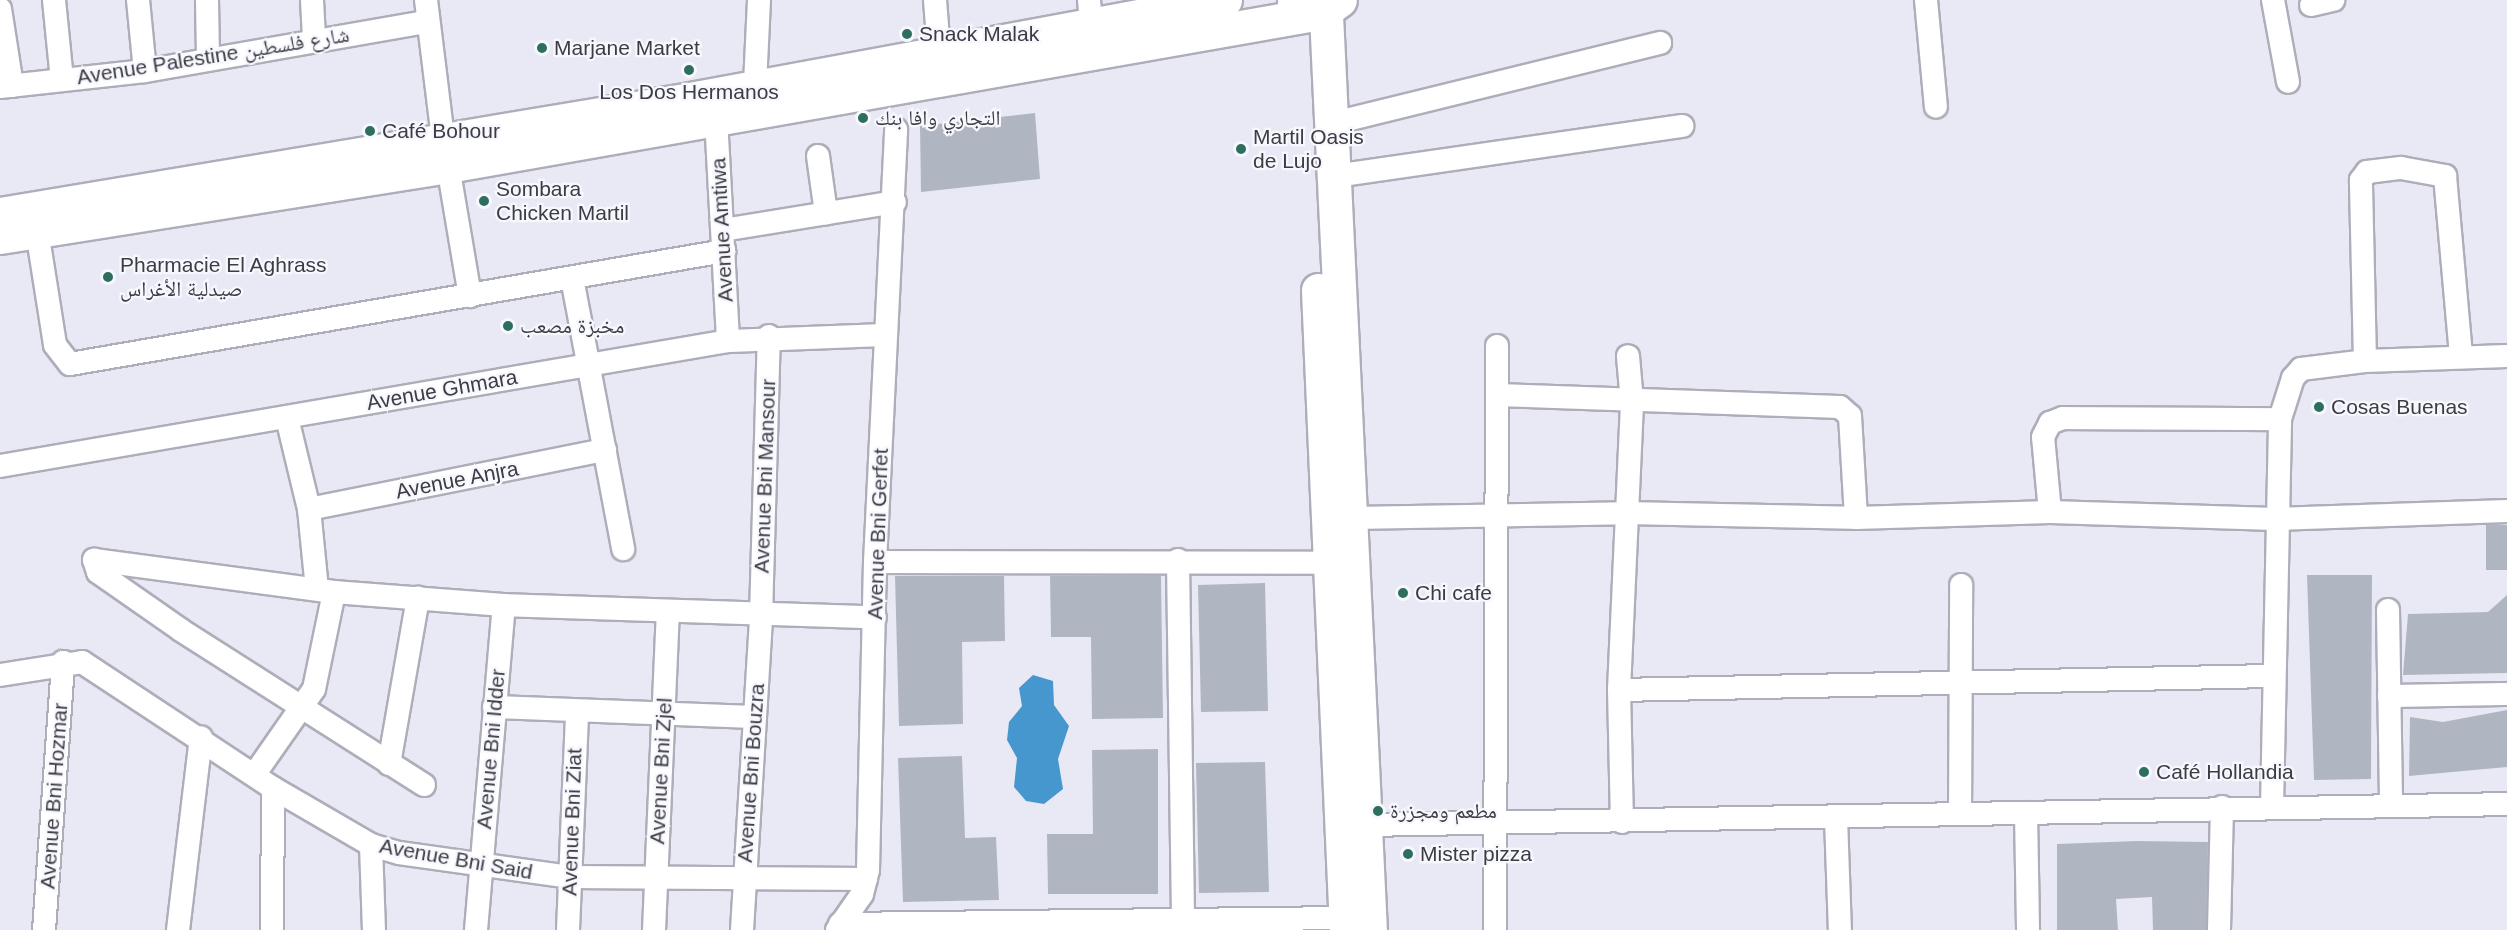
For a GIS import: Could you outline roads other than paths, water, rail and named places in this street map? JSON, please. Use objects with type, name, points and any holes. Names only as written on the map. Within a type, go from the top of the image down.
[{"type":"main road","points":[[0,237],[446,152],[754,85],[939,51],[1090,12],[1225,0]]},
{"type":"main road","points":[[0,214],[446,152],[716,118],[1325,8]]},
{"type":"main road","points":[[1325,8],[1352,518],[1365,825],[1354,926]]},
{"type":"main road","points":[[1325,8],[1329,562],[1354,926]]},
{"type":"street","points":[[54,0],[62,80]]},
{"type":"street","points":[[138,0],[144,70]]},
{"type":"street","points":[[207,0],[207,57]]},
{"type":"street","points":[[312,0],[314,39]]},
{"type":"street","points":[[754,85],[759,0]]},
{"type":"street","points":[[935,0],[939,51]]},
{"type":"street","points":[[1926,0],[1936,108]]},
{"type":"street","points":[[2273,0],[2288,82]]},
{"type":"street","points":[[2311,5],[2334,0]]},
{"type":"street","points":[[0,9],[6,87]]},
{"type":"street","points":[[427,11],[446,152],[470,296]]},
{"type":"street","name":"Avenue Palestine شارع فلسطين","points":[[6,87],[144,70],[314,39],[427,11]]},
{"type":"street","points":[[1330,124],[1660,43]]},
{"type":"street","name":"Avenue Amtiwa","points":[[716,118],[728,341]]},
{"type":"street","points":[[1335,176],[1682,126]]},
{"type":"street","name":"Avenue Bni Gerfet","points":[[839,927],[862,894],[866,879],[875,562],[886,335],[896,202],[896,130]]},
{"type":"street","points":[[818,156],[826,213]]},
{"type":"street","points":[[2365,361],[2360,189],[2367,171],[2401,168],[2445,176],[2461,357]]},
{"type":"street","points":[[37,231],[55,345],[70,364],[572,278],[826,213],[896,202]]},
{"type":"street","points":[[572,278],[623,549]]},
{"type":"street","name":"Avenue Ghmara","points":[[0,466],[287,418],[588,363],[728,341],[769,336],[886,335]]},
{"type":"street","name":"Avenue Bni Mansour","points":[[761,617],[769,336]]},
{"type":"street","points":[[1495,930],[1497,346]]},
{"type":"street","points":[[1622,822],[1619,690],[1632,402],[1629,356]]},
{"type":"street","points":[[2272,806],[2275,519],[2280,419],[2301,369],[2365,361],[2507,356]]},
{"type":"street","points":[[1498,395],[1632,402],[1840,407],[1850,416],[1856,518]]},
{"type":"street","points":[[254,775],[305,708],[324,658],[325,591],[309,509],[287,418]]},
{"type":"street","points":[[2050,512],[2043,437],[2057,420],[2280,419]]},
{"type":"street","name":"Avenue Anjra","points":[[309,509],[605,450]]},
{"type":"street","points":[[1352,518],[1626,513],[1856,518],[2050,512],[2275,519],[2507,511]]},
{"type":"street","points":[[424,785],[172,623],[93,563],[101,557],[325,591],[504,605],[761,617],[875,617]]},
{"type":"street","points":[[1178,560],[1183,920]]},
{"type":"street","points":[[875,562],[1178,560],[1329,562]]},
{"type":"street","points":[[1960,814],[1961,585]]},
{"type":"street","points":[[389,764],[418,598]]},
{"type":"street","name":"Avenue Bni Idder","points":[[476,930],[504,605]]},
{"type":"street","points":[[2388,610],[2391,804]]},
{"type":"street","name":"Avenue Bni Zjel","points":[[654,930],[668,611]]},
{"type":"street","name":"Avenue Bni Bouzra","points":[[742,930],[761,617]]},
{"type":"street","points":[[0,675],[63,662]]},
{"type":"street","name":"Avenue Bni Said","points":[[63,662],[82,662],[104,673],[273,788],[371,845],[480,866],[569,877],[866,879]]},
{"type":"street","name":"Avenue Bni Hozmar","points":[[44,930],[63,662]]},
{"type":"street","points":[[1619,690],[2272,676]]},
{"type":"street","points":[[2389,696],[2507,694]]},
{"type":"street","points":[[494,707],[577,713],[755,717]]},
{"type":"street","name":"Avenue Bni Ziat","points":[[568,930],[577,713]]},
{"type":"street","points":[[178,930],[201,737]]},
{"type":"street","points":[[272,930],[273,788]]},
{"type":"street","points":[[1365,825],[1836,818],[2272,806],[2507,804]]},
{"type":"street","points":[[2219,930],[2222,807]]},
{"type":"street","points":[[2026,813],[2028,930]]},
{"type":"street","points":[[1836,818],[1840,930]]},
{"type":"street","points":[[371,845],[374,930]]},
{"type":"street","points":[[839,927],[1183,920],[1354,926]]},
{"type":"water","points":[[1033,675],[1053,681],[1054,705],[1069,726],[1058,759],[1063,789],[1044,804],[1026,801],[1014,787],[1017,758],[1007,740],[1009,722],[1022,706],[1019,688]]},
{"type":"place","name":"Snack Malak","points":[[907,34]]},
{"type":"place","name":"Marjane Market","points":[[542,48]]},
{"type":"place","name":"Los Dos Hermanos","points":[[689,70]]},
{"type":"place","name":"التجاري وافا بنك","points":[[863,118]]},
{"type":"place","name":"Café Bohour","points":[[370,131]]},
{"type":"place","name":"Martil Oasis de Lujo","points":[[1241,149]]},
{"type":"place","name":"Sombara Chicken Martil","points":[[484,201]]},
{"type":"place","name":"Pharmacie El Aghrass صيدلية الأغراس","points":[[108,277]]},
{"type":"place","name":"مخبزة مصعب","points":[[508,326]]},
{"type":"place","name":"Cosas Buenas","points":[[2319,407]]},
{"type":"place","name":"Chi cafe","points":[[1403,593]]},
{"type":"place","name":"Café Hollandia","points":[[2144,772]]},
{"type":"place","name":"مطعم ومجزرة","points":[[1378,811]]},
{"type":"place","name":"Mister pizza","points":[[1408,854]]}]
